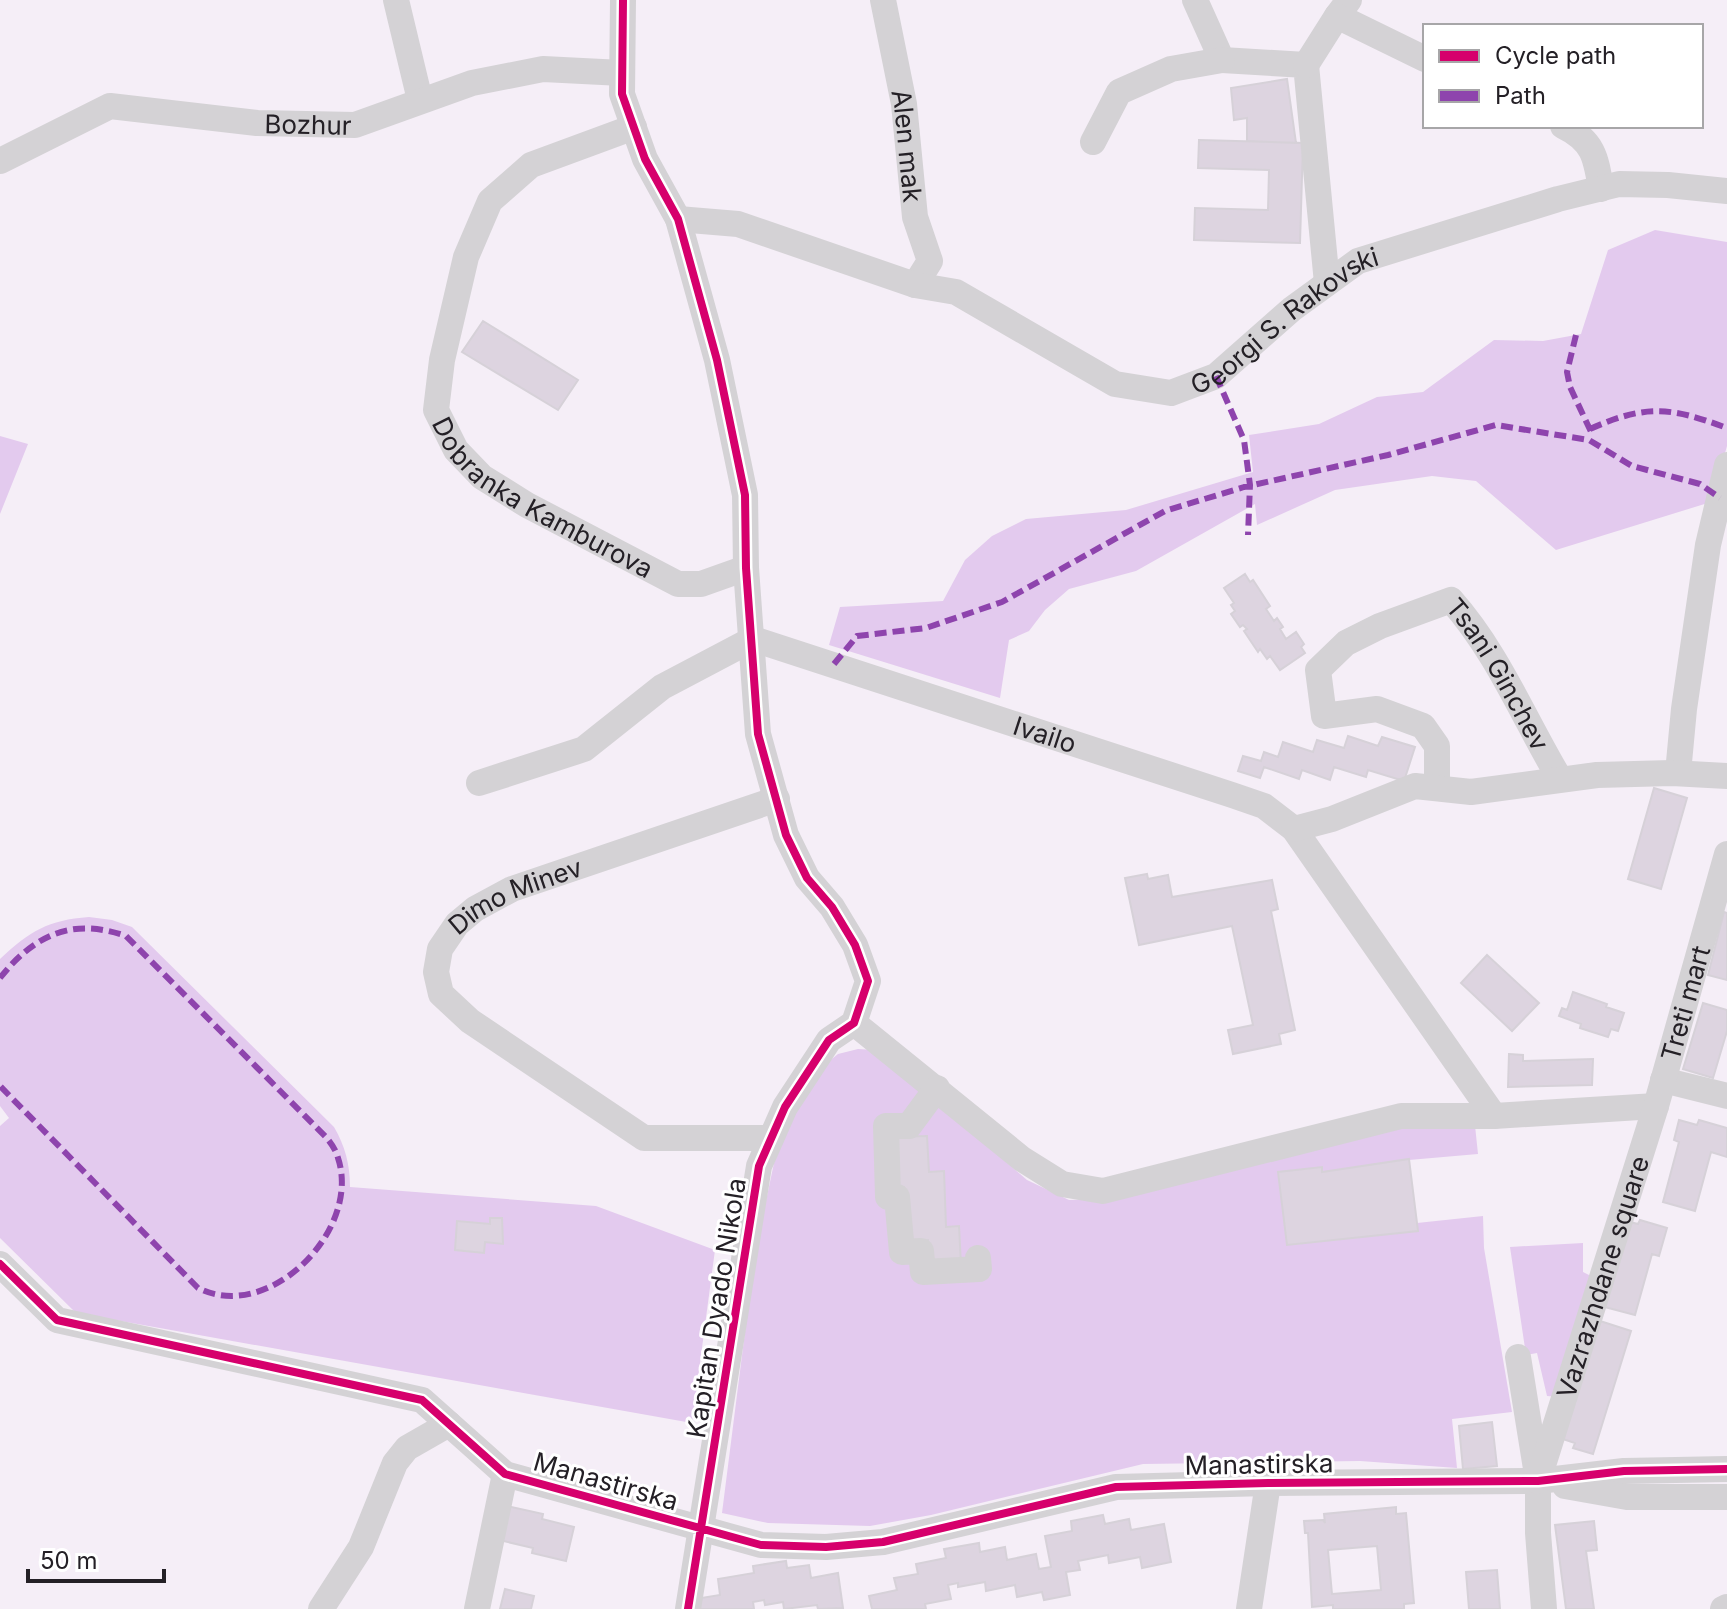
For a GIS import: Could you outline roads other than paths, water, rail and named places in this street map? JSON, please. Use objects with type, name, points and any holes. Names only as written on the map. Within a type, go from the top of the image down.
[{"type":"street","points":[[396,0],[420,100]]},
{"type":"street","points":[[623,0],[622,94],[645,159],[678,219],[717,360],[745,495],[746,568],[758,734],[786,835],[807,878],[832,907],[855,945],[868,981],[854,1023],[1022,1159],[1062,1184],[1103,1191],[1401,1116],[1494,1116],[1656,1106]]},
{"type":"street","name":"Alen mak","points":[[883,0],[904,104],[915,217],[930,261],[915,285]]},
{"type":"street","points":[[1195,0],[1222,60]]},
{"type":"street","points":[[1327,283],[1306,65],[1343,8],[1423,58]]},
{"type":"street","points":[[1093,142],[1119,92],[1171,69],[1222,60],[1306,65]]},
{"type":"street","name":"Bozhur","points":[[0,161],[110,106],[257,123],[355,125],[472,83],[543,69],[622,73]]},
{"type":"street","name":"Dobranka Kamburova","points":[[634,127],[531,165],[490,201],[466,257],[442,360],[436,410],[456,450],[482,477],[527,505],[678,584],[701,584],[746,568]]},
{"type":"street","points":[[1567,128],[1575,132],[1596,155],[1601,189]]},
{"type":"street","name":"Georgi S. Rakovski","points":[[678,219],[738,224],[915,285],[956,292],[1115,384],[1171,393],[1216,376],[1292,309],[1358,261],[1514,212],[1619,184],[1727,191]]},
{"type":"street","points":[[1678,773],[1708,545],[1727,465]]},
{"type":"street","name":"Tsani Ginchev","points":[[1437,788],[1437,746],[1423,726],[1377,709],[1324,716],[1318,670],[1346,643],[1380,626],[1451,600],[1468,619],[1517,697],[1529,727],[1560,779]]},
{"type":"street","points":[[479,783],[584,749],[662,687],[753,639]]},
{"type":"street","name":"Ivailo","points":[[753,639],[1264,806],[1294,829],[1494,1116]]},
{"type":"street","name":"Tsani Ginchev","points":[[1294,829],[1332,819],[1415,786],[1471,792],[1597,775],[1678,773],[1727,776]]},
{"type":"street","name":"Dimo Minev","points":[[771,1138],[644,1138],[470,1021],[441,994],[436,972],[440,949],[457,924],[475,909],[512,889],[777,799]]},
{"type":"street","name":"Treti mart","points":[[1656,1106],[1727,854]]},
{"type":"street","name":"Kapitan Dyado Nikola","points":[[688,1609],[759,1166],[785,1107],[829,1040],[854,1023]]},
{"type":"street","points":[[1663,1080],[1727,1096]]},
{"type":"street","points":[[937,1088],[909,1126],[886,1126],[888,1197],[897,1197],[902,1252],[921,1251],[923,1272],[979,1269],[978,1258]]},
{"type":"street","name":"Vazrazhdane square","points":[[1538,1481],[1656,1106]]},
{"type":"street","name":"Manastirska","points":[[0,1264],[57,1320],[422,1400],[505,1474],[761,1545],[826,1547],[883,1542],[1116,1487],[1538,1481]]},
{"type":"street","name":"Vazrazhdane square","points":[[1518,1357],[1538,1481]]},
{"type":"street","points":[[321,1609],[361,1547],[395,1463],[407,1448],[449,1424]]},
{"type":"street","points":[[1538,1481],[1624,1471],[1727,1469]]},
{"type":"street","points":[[477,1609],[505,1474]]},
{"type":"street","points":[[1538,1481],[1627,1497],[1727,1497]]},
{"type":"street","points":[[1538,1481],[1538,1533],[1544,1609]]},
{"type":"street","points":[[1249,1609],[1268,1483]]}]
